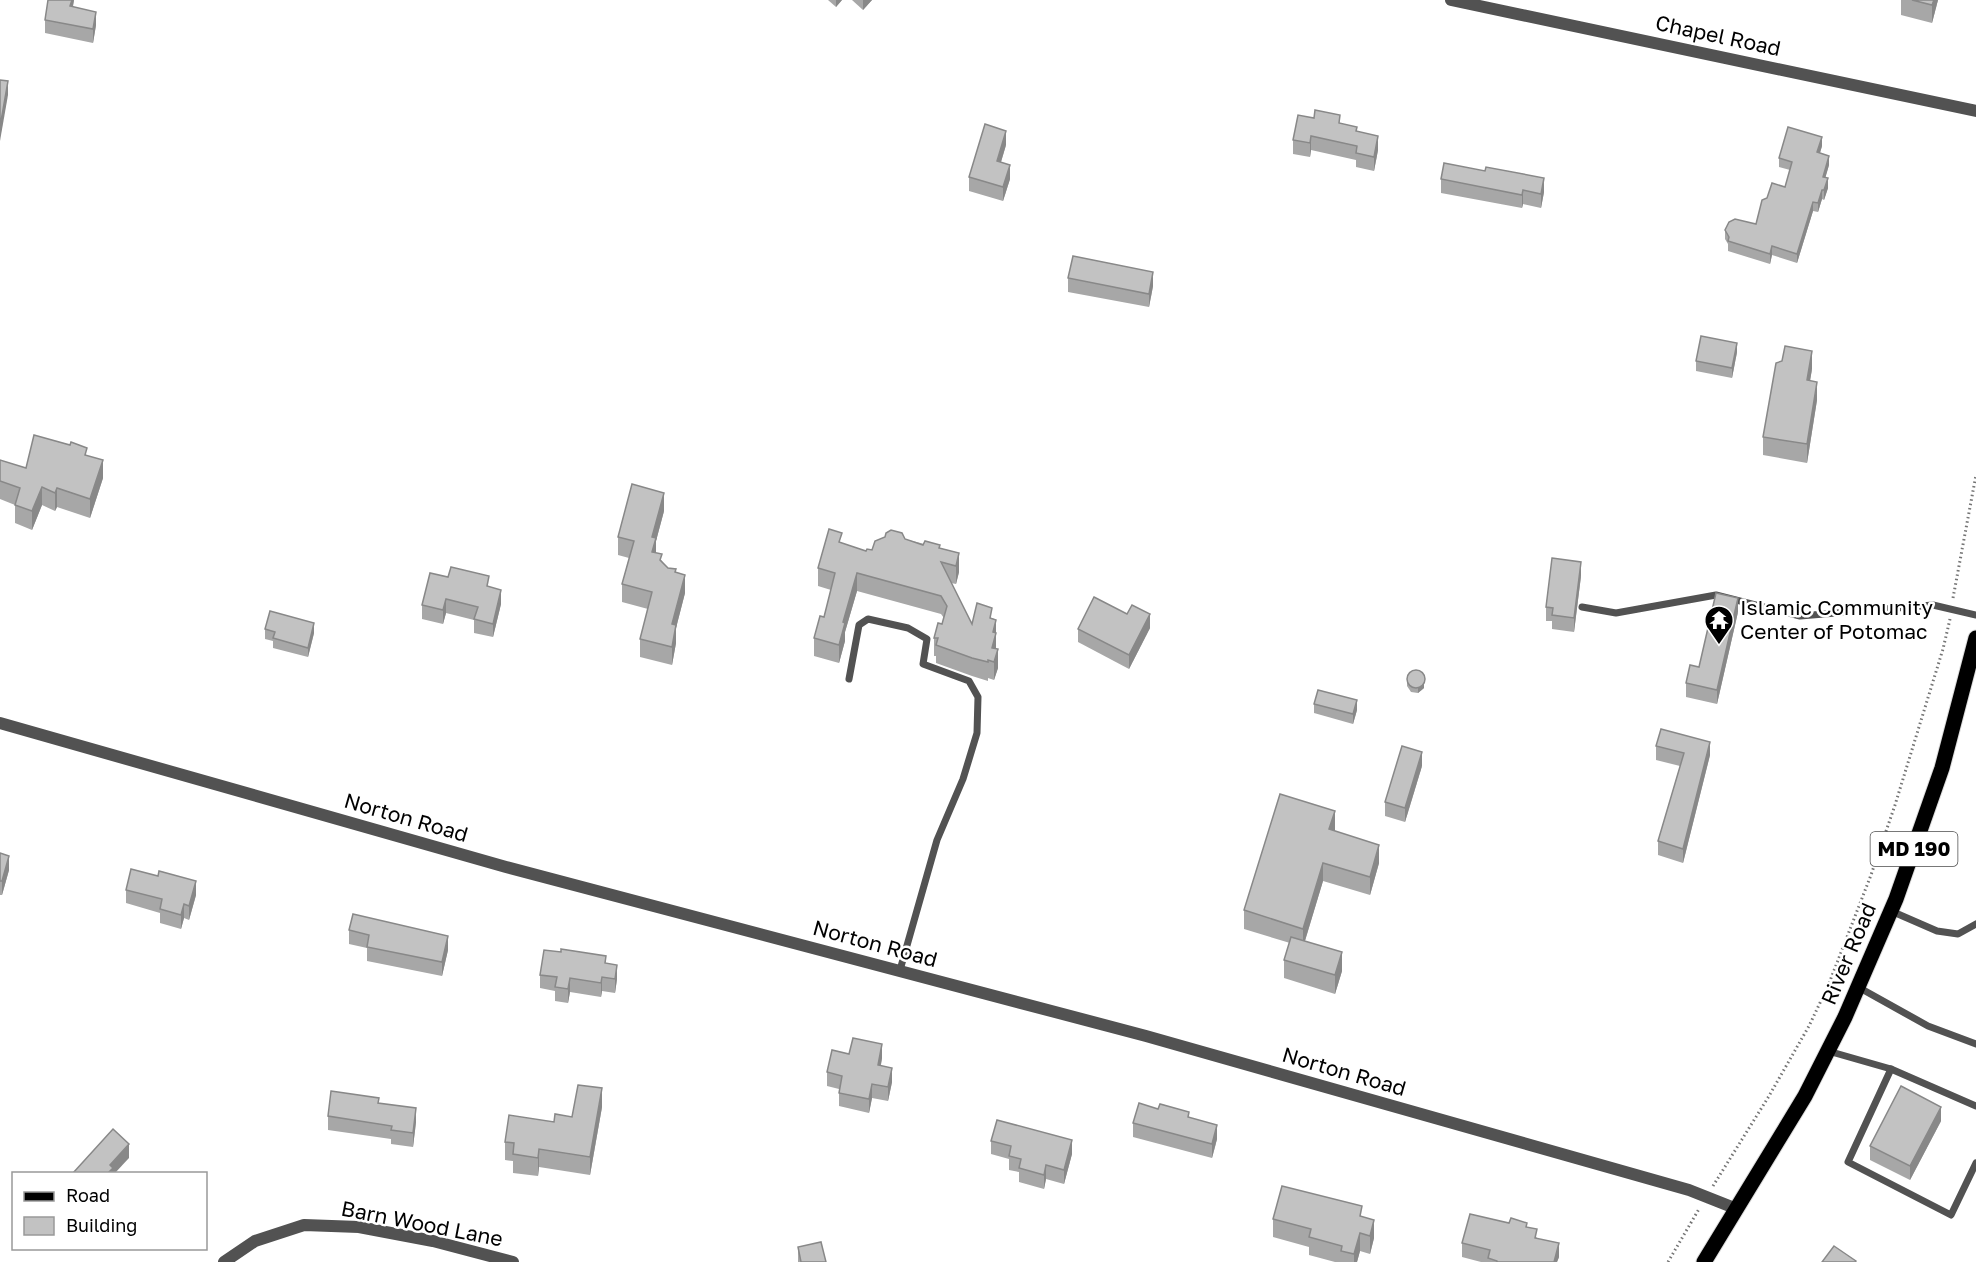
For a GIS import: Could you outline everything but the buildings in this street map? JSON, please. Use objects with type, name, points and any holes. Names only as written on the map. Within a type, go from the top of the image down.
[{"type":"main road","name":"River Road","points":[[1704,1262],[1805,1096],[1858,987],[1891,911],[1942,768],[1976,638]]},
{"type":"street","name":"Chapel Road","points":[[1451,0],[1976,111]]},
{"type":"street","name":"Norton Road","points":[[0,723],[506,867],[1146,1036],[1680,1187],[1737,1209]]},
{"type":"street","name":"Barn Wood Lane","points":[[224,1262],[255,1241],[304,1225],[359,1227],[433,1241],[513,1262]]},
{"type":"lane","points":[[1582,607],[1616,613],[1716,595],[1800,616],[1933,605],[1976,615]]},
{"type":"lane","points":[[849,679],[859,625],[868,619],[908,628],[927,639],[923,664],[969,681],[978,697],[977,733],[963,778],[937,840],[900,970]]},
{"type":"lane","points":[[1891,911],[1937,931],[1958,934],[1976,924]]},
{"type":"lane","points":[[1858,987],[1928,1026],[1976,1044]]},
{"type":"lane","points":[[1828,1051],[1891,1069],[1976,1106]]},
{"type":"lane","points":[[1891,1069],[1848,1162],[1951,1215],[1976,1162]]},
{"type":"path","points":[[1668,1262],[1769,1096],[1809,1026],[1828,986],[1895,805],[1943,649],[1976,475]]},
{"type":"place","name":"Islamic Community Center of Potomac","points":[[1719,646]]}]
